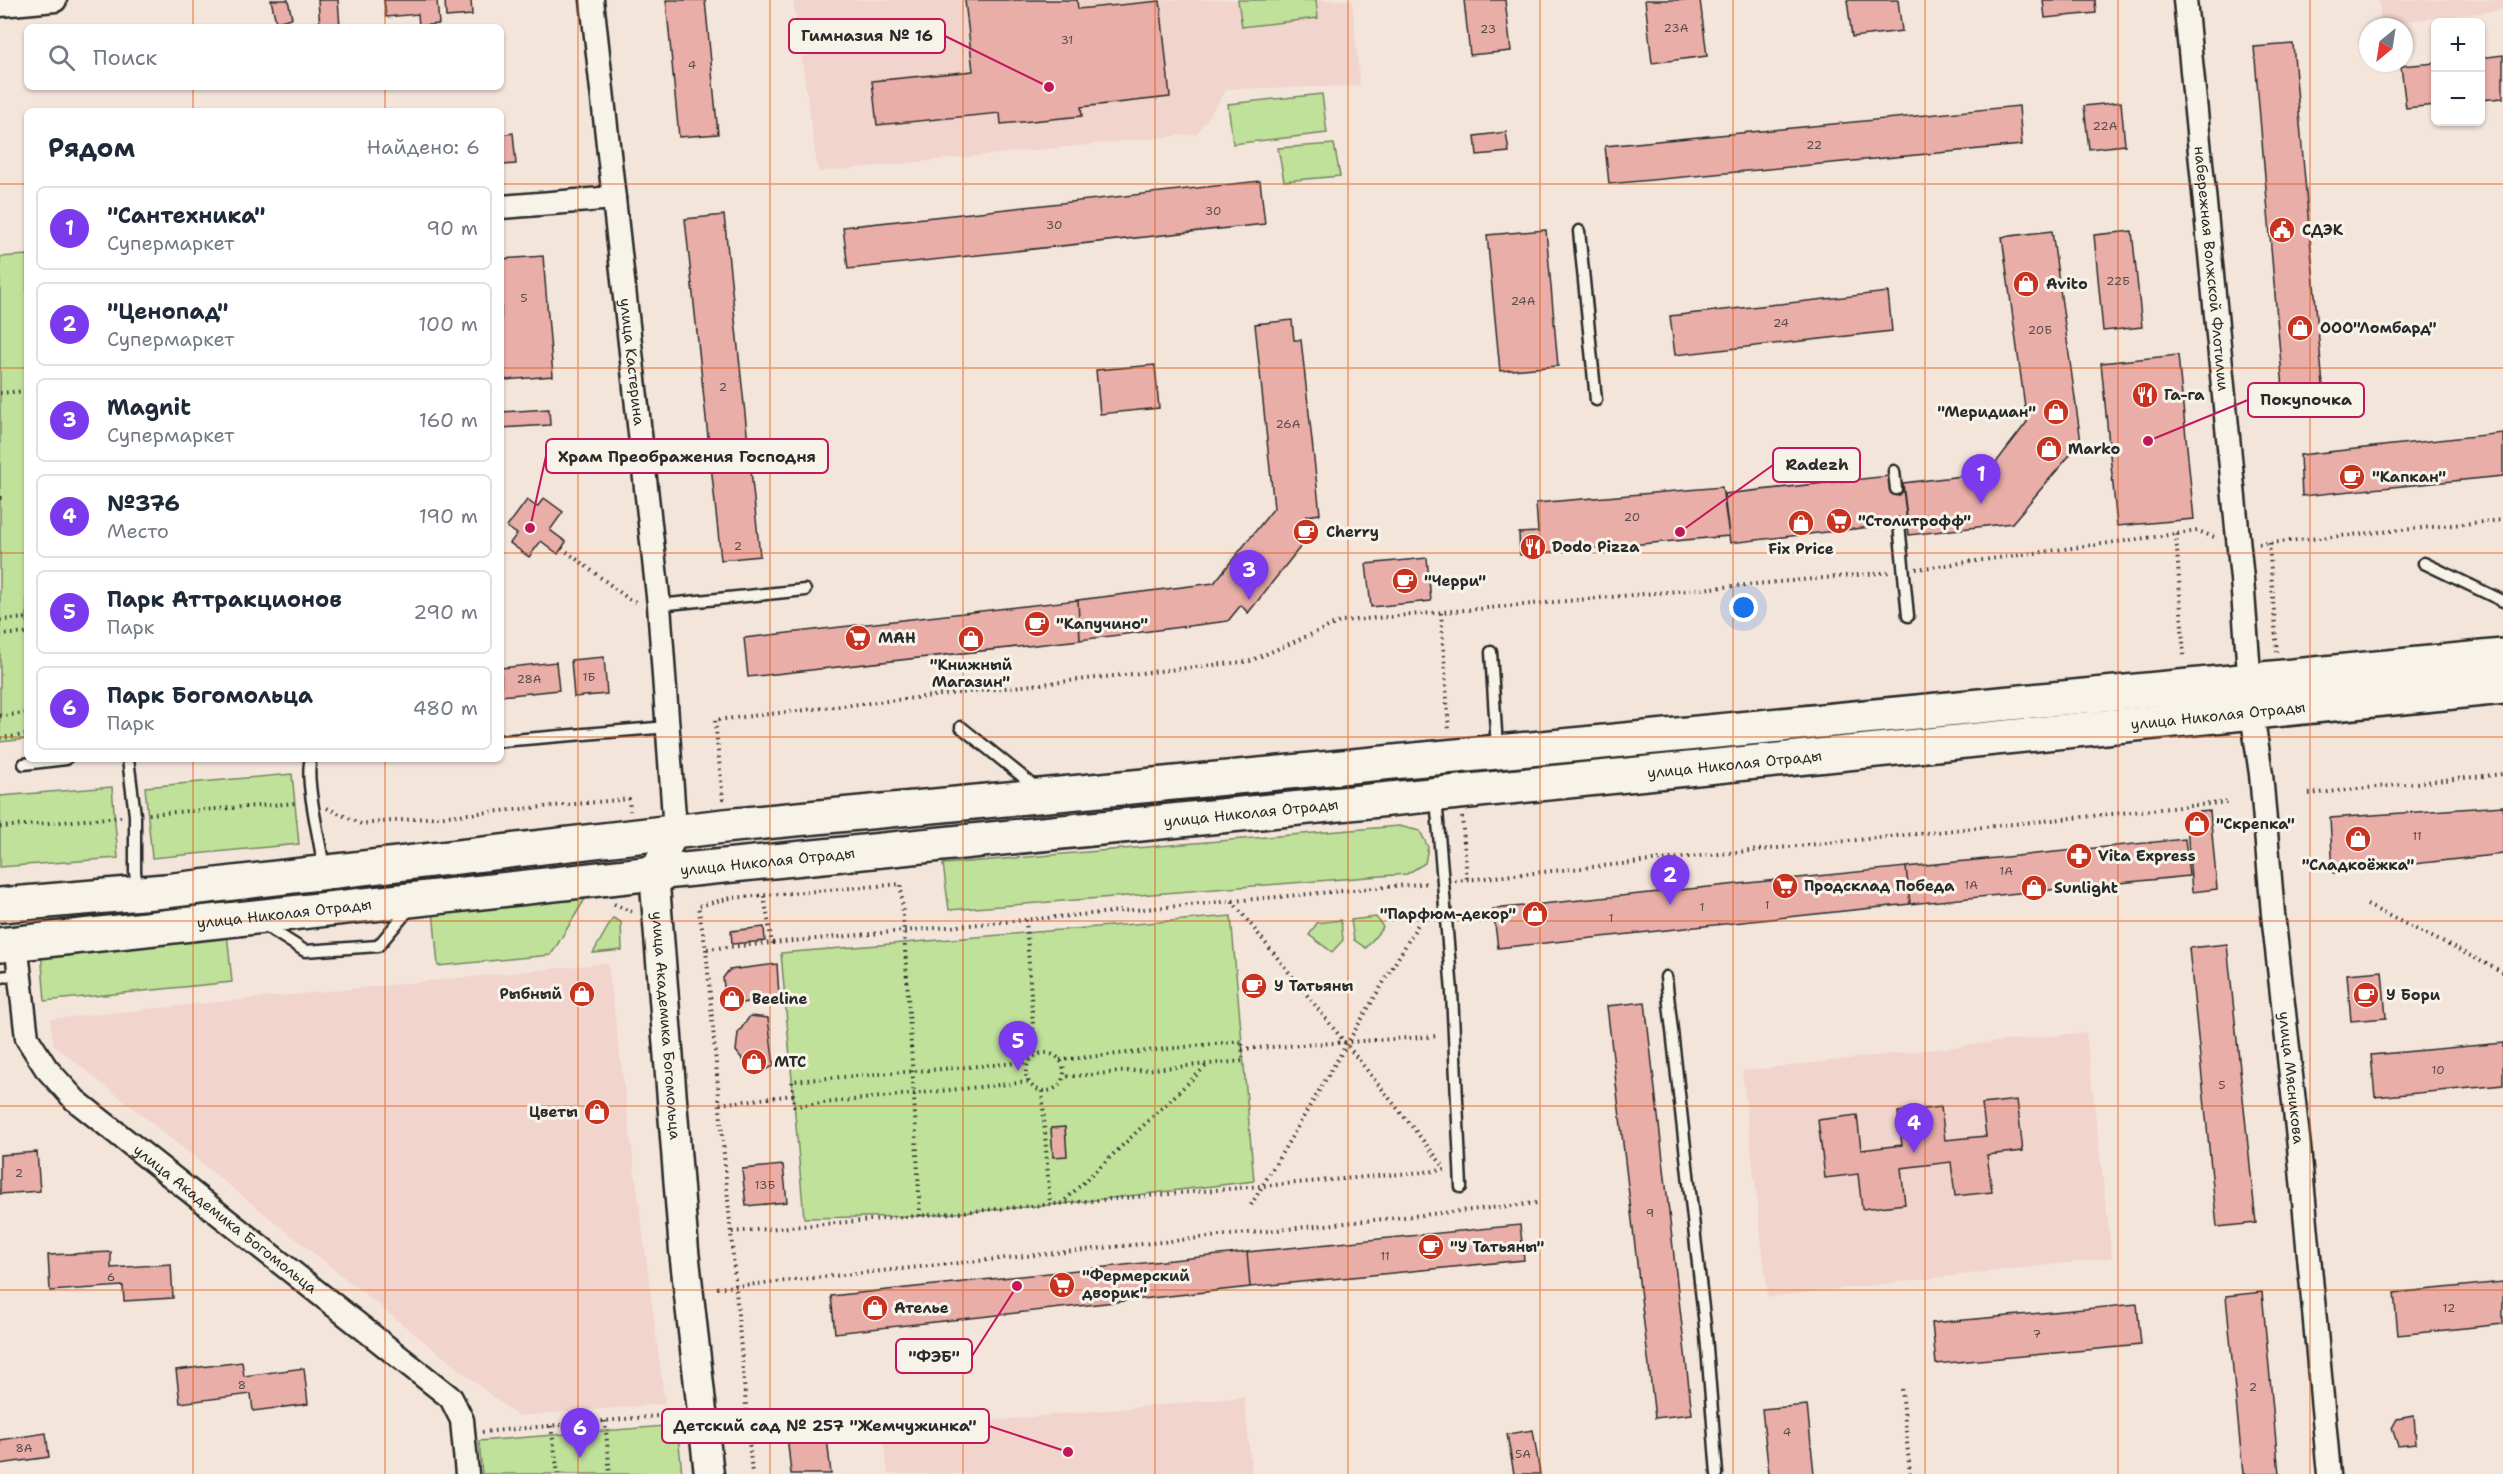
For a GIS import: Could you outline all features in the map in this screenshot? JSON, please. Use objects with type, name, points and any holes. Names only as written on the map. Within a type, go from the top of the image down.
[{"type":"main road","name":"улица Николая Отрады","points":[[9,960],[251,917],[419,898],[654,873],[1448,801],[2251,697],[2503,656]]},
{"type":"main road","name":"улица Николая Отрады","points":[[0,905],[138,893],[675,831],[1497,752],[2251,697],[2503,687]]},
{"type":"street","points":[[0,5],[55,0]]},
{"type":"street","name":"улица Кастерина","points":[[592,0],[659,605],[675,831]]},
{"type":"street","name":"набережная Волжской Флотилии","points":[[2185,0],[2251,697]]},
{"type":"street","points":[[504,207],[614,198]]},
{"type":"street","name":"улица Мясникова","points":[[2251,697],[2300,1147],[2329,1474]]},
{"type":"street","points":[[654,873],[675,831]]},
{"type":"street","name":"улица Академика Богомольца","points":[[654,873],[684,1251],[709,1474]]},
{"type":"street","name":"улица Академика Богомольца","points":[[9,960],[27,1038],[46,1068],[75,1100],[451,1398],[462,1420],[467,1474]]},
{"type":"lane","points":[[1579,231],[1596,400]]},
{"type":"lane","points":[[1894,471],[1896,489]]},
{"type":"lane","points":[[1899,524],[1908,616]]},
{"type":"lane","points":[[2424,563],[2503,601]]},
{"type":"lane","points":[[659,605],[805,590]]},
{"type":"lane","points":[[1491,652],[1497,752]]},
{"type":"lane","points":[[504,741],[668,727]]},
{"type":"lane","points":[[961,727],[1045,795]]},
{"type":"lane","points":[[24,764],[41,762]]},
{"type":"lane","points":[[128,762],[135,815],[135,871],[138,893]]},
{"type":"lane","points":[[310,762],[313,801],[325,872]]},
{"type":"lane","points":[[1448,801],[1443,882],[1454,1035],[1461,1187]]},
{"type":"lane","points":[[251,917],[305,951],[378,946],[419,898]]},
{"type":"lane","points":[[1666,977],[1706,1335],[1717,1474]]},
{"type":"path","points":[[0,393],[24,390]]},
{"type":"path","points":[[723,801],[715,720],[1250,661],[1342,621],[1904,571],[2198,531],[2238,546],[2503,520]]},
{"type":"path","points":[[2176,534],[2184,657]]},
{"type":"path","points":[[2269,543],[2277,654]]},
{"type":"path","points":[[562,548],[630,600],[659,605]]},
{"type":"path","points":[[1441,613],[1450,735]]},
{"type":"path","points":[[0,620],[24,618]]},
{"type":"path","points":[[0,636],[24,633]]},
{"type":"path","points":[[0,716],[24,713]]},
{"type":"path","points":[[0,738],[24,735]]},
{"type":"path","points":[[2308,794],[2503,774]]},
{"type":"path","points":[[1448,801],[1467,880]]},
{"type":"path","points":[[705,949],[1467,880],[2229,802]]},
{"type":"path","points":[[1251,1204],[1443,882]]},
{"type":"path","points":[[752,1474],[720,1104],[705,949],[698,906],[730,898],[901,884],[914,1071],[920,1216]]},
{"type":"path","points":[[764,896],[772,944]]},
{"type":"path","points":[[1232,901],[1461,1187]]},
{"type":"path","points":[[614,904],[639,915]]},
{"type":"path","points":[[2367,905],[2503,972]]},
{"type":"path","points":[[1026,920],[1035,1055]]},
{"type":"path","points":[[1242,1050],[1454,1035]]},
{"type":"path","points":[[1028,1082],[1026,1069],[1029,1062],[1035,1055],[1044,1053],[1060,1060],[1242,1041],[1243,1061],[1063,1077]]},
{"type":"path","points":[[1042,1091],[1059,1085],[1064,1068],[1060,1060]]},
{"type":"path","points":[[1029,1062],[792,1081],[794,1106],[1028,1082],[1042,1091]]},
{"type":"path","points":[[1061,1204],[1208,1064]]},
{"type":"path","points":[[1042,1091],[1050,1205]]},
{"type":"path","points":[[720,1104],[793,1095]]},
{"type":"path","points":[[732,1232],[1447,1170]]},
{"type":"path","points":[[717,1288],[1538,1203]]},
{"type":"path","points":[[1902,1389],[1910,1474]]},
{"type":"path","points":[[463,1434],[687,1413]]},
{"type":"path","points":[[605,1421],[610,1474]]},
{"type":"path","points":[[551,1426],[558,1474]]},
{"type":"shaded area","points":[[793,0],[1352,0],[1360,86],[1227,89],[1197,134],[818,172]]},
{"type":"shaded area","points":[[2379,0],[2503,0],[2503,10],[2413,20],[2413,18],[2380,18]]},
{"type":"shaded area","points":[[608,963],[665,1404],[517,1416],[54,1045],[50,1019]]},
{"type":"shaded area","points":[[2086,1032],[2112,1258],[1768,1297],[1742,1071]]},
{"type":"shaded area","points":[[1244,1397],[1252,1474],[888,1474],[882,1431]]},
{"type":"green space","points":[[1238,0],[1316,0],[1318,18],[1242,27]]},
{"type":"green space","points":[[1322,94],[1327,133],[1233,144],[1228,104]]},
{"type":"green space","points":[[1334,144],[1340,176],[1284,181],[1278,148]]},
{"type":"green space","points":[[24,255],[24,739],[0,742],[0,257]]},
{"type":"green space","points":[[292,774],[299,844],[152,858],[145,787]]},
{"type":"green space","points":[[112,787],[118,858],[0,867],[0,796]]},
{"type":"green space","points":[[1399,826],[1420,831],[1428,847],[1425,863],[1407,874],[949,910],[943,864]]},
{"type":"green space","points":[[588,894],[551,955],[438,966],[433,910]]},
{"type":"green space","points":[[1231,916],[1254,1181],[1061,1204],[920,1216],[804,1218],[781,953]]},
{"type":"green space","points":[[1376,917],[1383,927],[1366,948],[1354,940],[1351,920]]},
{"type":"green space","points":[[613,918],[621,922],[622,950],[593,953]]},
{"type":"green space","points":[[1341,920],[1343,940],[1332,952],[1309,935],[1317,923]]},
{"type":"green space","points":[[227,933],[232,982],[45,1001],[41,951]]},
{"type":"green space","points":[[677,1425],[682,1474],[482,1474],[479,1441]]},
{"type":"building","points":[[271,0],[288,0],[292,18],[276,22]]},
{"type":"building","points":[[318,0],[338,0],[340,24],[320,24]]},
{"type":"building","points":[[384,0],[437,0],[439,24],[419,24],[418,14],[386,17]]},
{"type":"building","points":[[445,0],[471,0],[472,15],[446,17]]},
{"type":"building","points":[[666,0],[705,0],[718,134],[679,137]]},
{"type":"building","points":[[965,0],[1077,0],[1078,9],[1160,1],[1170,97],[1081,107],[1082,116],[1001,124],[1000,113],[877,125],[872,81],[973,71]]},
{"type":"building","points":[[1464,0],[1505,0],[1511,51],[1470,55]]},
{"type":"building","points":[[1645,0],[1700,0],[1707,56],[1652,63]]},
{"type":"building","points":[[1847,0],[1898,0],[1902,31],[1852,37]]},
{"type":"building","points":[[2043,0],[2095,0],[2096,13],[2045,18]]},
{"type":"building","points":[[2293,44],[2323,386],[2283,389],[2254,47]]},
{"type":"building","points":[[2503,55],[2503,98],[2485,100],[2485,57]]},
{"type":"building","points":[[2431,63],[2431,106],[2406,108],[2402,72],[2413,72],[2413,65]]},
{"type":"building","points":[[2121,102],[2125,145],[2089,149],[2084,106]]},
{"type":"building","points":[[2019,106],[2022,145],[1609,184],[1605,146]]},
{"type":"building","points":[[1506,132],[1509,152],[1477,155],[1475,136]]},
{"type":"building","points":[[513,133],[516,164],[504,165],[504,134]]},
{"type":"building","points":[[1260,181],[1265,224],[848,269],[843,227]]},
{"type":"building","points":[[724,215],[760,556],[721,560],[685,219]]},
{"type":"building","points":[[1546,230],[1558,366],[1500,371],[1487,235]]},
{"type":"building","points":[[2052,231],[2081,442],[2012,523],[1909,535],[1903,483],[1988,473],[2027,422],[2002,237]]},
{"type":"building","points":[[2132,231],[2142,327],[2103,331],[2094,235]]},
{"type":"building","points":[[543,256],[553,376],[505,380],[504,259]]},
{"type":"building","points":[[1888,292],[1892,331],[1675,355],[1670,316]]},
{"type":"building","points":[[1292,320],[1294,340],[1301,340],[1320,514],[1307,516],[1309,536],[1248,613],[1241,605],[1228,621],[1080,640],[1078,600],[1214,583],[1274,508],[1255,324]]},
{"type":"building","points":[[2178,355],[2194,519],[2117,526],[2101,363]]},
{"type":"building","points":[[1155,365],[1159,408],[1100,414],[1096,370]]},
{"type":"building","points":[[549,409],[550,425],[504,428],[504,412]]},
{"type":"building","points":[[2503,433],[2503,476],[2302,496],[2300,455]]},
{"type":"building","points":[[1889,476],[1890,489],[1903,488],[1907,523],[1730,543],[1724,494]]},
{"type":"building","points":[[1722,487],[1729,536],[1520,555],[1519,533],[1538,532],[1536,503]]},
{"type":"building","points":[[544,498],[563,512],[550,530],[566,542],[558,554],[541,541],[529,557],[510,543],[517,534],[507,527],[527,500],[537,507]]},
{"type":"building","points":[[1427,558],[1431,601],[1371,607],[1366,564]]},
{"type":"building","points":[[1078,600],[1080,640],[748,677],[744,638]]},
{"type":"building","points":[[604,657],[607,694],[574,697],[571,660]]},
{"type":"building","points":[[556,662],[559,690],[504,696],[504,668]]},
{"type":"building","points":[[2503,806],[2503,854],[2333,873],[2330,818]]},
{"type":"building","points":[[2210,811],[2217,889],[2192,892],[2186,813]]},
{"type":"building","points":[[2185,839],[2189,876],[1910,904],[1906,867]]},
{"type":"building","points":[[1906,867],[1910,904],[1498,948],[1493,909]]},
{"type":"building","points":[[764,927],[765,941],[732,944],[731,931]]},
{"type":"building","points":[[2227,944],[2256,1223],[2217,1227],[2189,948]]},
{"type":"building","points":[[777,964],[779,996],[726,1006],[723,978],[729,970]]},
{"type":"building","points":[[2382,971],[2386,1018],[2351,1021],[2347,974]]},
{"type":"building","points":[[1645,1002],[1692,1414],[1655,1418],[1607,1006]]},
{"type":"building","points":[[750,1016],[768,1018],[774,1066],[760,1072],[747,1065],[736,1051],[738,1033]]},
{"type":"building","points":[[2503,1043],[2503,1085],[2375,1097],[2371,1055]]},
{"type":"building","points":[[2017,1100],[2023,1151],[1987,1155],[1992,1192],[1955,1196],[1951,1162],[1901,1168],[1905,1204],[1862,1209],[1858,1174],[1825,1178],[1818,1120],[1857,1115],[1861,1150],[1902,1145],[1898,1112],[1941,1107],[1945,1140],[1986,1136],[1982,1104]]},
{"type":"building","points":[[1065,1127],[1067,1156],[1053,1157],[1051,1128]]},
{"type":"building","points":[[37,1152],[40,1191],[0,1194],[0,1155]]},
{"type":"building","points":[[783,1165],[787,1202],[746,1206],[742,1169]]},
{"type":"building","points":[[1520,1225],[1524,1260],[1250,1287],[1247,1252]]},
{"type":"building","points":[[111,1252],[111,1268],[171,1264],[173,1298],[124,1301],[123,1286],[50,1291],[48,1255]]},
{"type":"building","points":[[1247,1252],[1250,1287],[835,1333],[831,1296]]},
{"type":"building","points":[[2503,1282],[2503,1324],[2398,1335],[2394,1293]]},
{"type":"building","points":[[2262,1292],[2279,1474],[2243,1474],[2226,1296]]},
{"type":"building","points":[[2137,1304],[2141,1345],[1936,1364],[1932,1323]]},
{"type":"building","points":[[242,1362],[244,1376],[304,1368],[308,1404],[253,1411],[251,1394],[180,1403],[176,1370]]},
{"type":"building","points":[[1807,1405],[1814,1474],[1769,1474],[1762,1409]]},
{"type":"building","points":[[2414,1416],[2416,1444],[2398,1446],[2392,1428],[2397,1419]]},
{"type":"building","points":[[825,1420],[831,1474],[791,1474],[786,1424]]},
{"type":"building","points":[[1533,1430],[1540,1474],[1514,1474],[1507,1434]]},
{"type":"building","points":[[46,1433],[49,1457],[0,1464],[0,1440]]},
{"type":"place","name":"Гимназия № 16","points":[[1049,87]]},
{"type":"place","name":"СДЭК","points":[[2282,230]]},
{"type":"place","name":"Avito","points":[[2026,284]]},
{"type":"place","name":"ООО\"Ломбард\"","points":[[2300,328]]},
{"type":"place","name":"Га-га","points":[[2145,395]]},
{"type":"place","name":"\"Меридиан\"","points":[[2056,412]]},
{"type":"place","name":"Покупочка","points":[[2148,441]]},
{"type":"place","name":"Marko","points":[[2049,449]]},
{"type":"place","name":"\"Капкан\"","points":[[2352,477]]},
{"type":"place","name":"\"Сантехника\"","points":[[1981,504]]},
{"type":"place","name":"\"Столитрофф\"","points":[[1839,521]]},
{"type":"place","name":"Fix Price","points":[[1801,523]]},
{"type":"place","name":"Храм Преображения Господня","points":[[530,528]]},
{"type":"place","name":"Cherry","points":[[1306,532]]},
{"type":"place","name":"Radezh","points":[[1680,532]]},
{"type":"place","name":"Dodo Pizza","points":[[1533,547]]},
{"type":"place","name":"\"Черри\"","points":[[1405,581]]},
{"type":"place","name":"Magnit","points":[[1249,600]]},
{"type":"place","name":"\"Капучино\"","points":[[1037,624]]},
{"type":"place","name":"МАН","points":[[858,638]]},
{"type":"place","name":"\"Книжный Магазин\"","points":[[971,639]]},
{"type":"place","name":"\"Скрепка\"","points":[[2197,824]]},
{"type":"place","name":"\"Сладкоёжка\"","points":[[2358,839]]},
{"type":"place","name":"Vita Express","points":[[2079,856]]},
{"type":"place","name":"Продсклад Победа","points":[[1785,886]]},
{"type":"place","name":"Sunlight","points":[[2034,888]]},
{"type":"place","name":"\"Ценопад\"","points":[[1670,905]]},
{"type":"place","name":"\"Парфюм-декор\"","points":[[1535,914]]},
{"type":"place","name":"У Татьяны","points":[[1254,986]]},
{"type":"place","name":"Рыбный","points":[[582,994]]},
{"type":"place","name":"У Бори","points":[[2366,995]]},
{"type":"place","name":"Beeline","points":[[732,999]]},
{"type":"place","name":"МТС","points":[[754,1062]]},
{"type":"place","name":"Парк Аттракционов","points":[[1018,1071]]},
{"type":"place","name":"Цветы","points":[[597,1112]]},
{"type":"place","name":"№376","points":[[1914,1153]]},
{"type":"place","name":"\"У Татьяны\"","points":[[1431,1247]]},
{"type":"place","name":"\"Фермерский дворик\"","points":[[1062,1285]]},
{"type":"place","name":"\"ФЭБ\"","points":[[1017,1286]]},
{"type":"place","name":"Ателье","points":[[875,1308]]},
{"type":"place","name":"Детский сад № 257 \"Жемчужинка\"","points":[[1068,1452]]},
{"type":"place","name":"Парк Богомольца","points":[[580,1458]]}]
